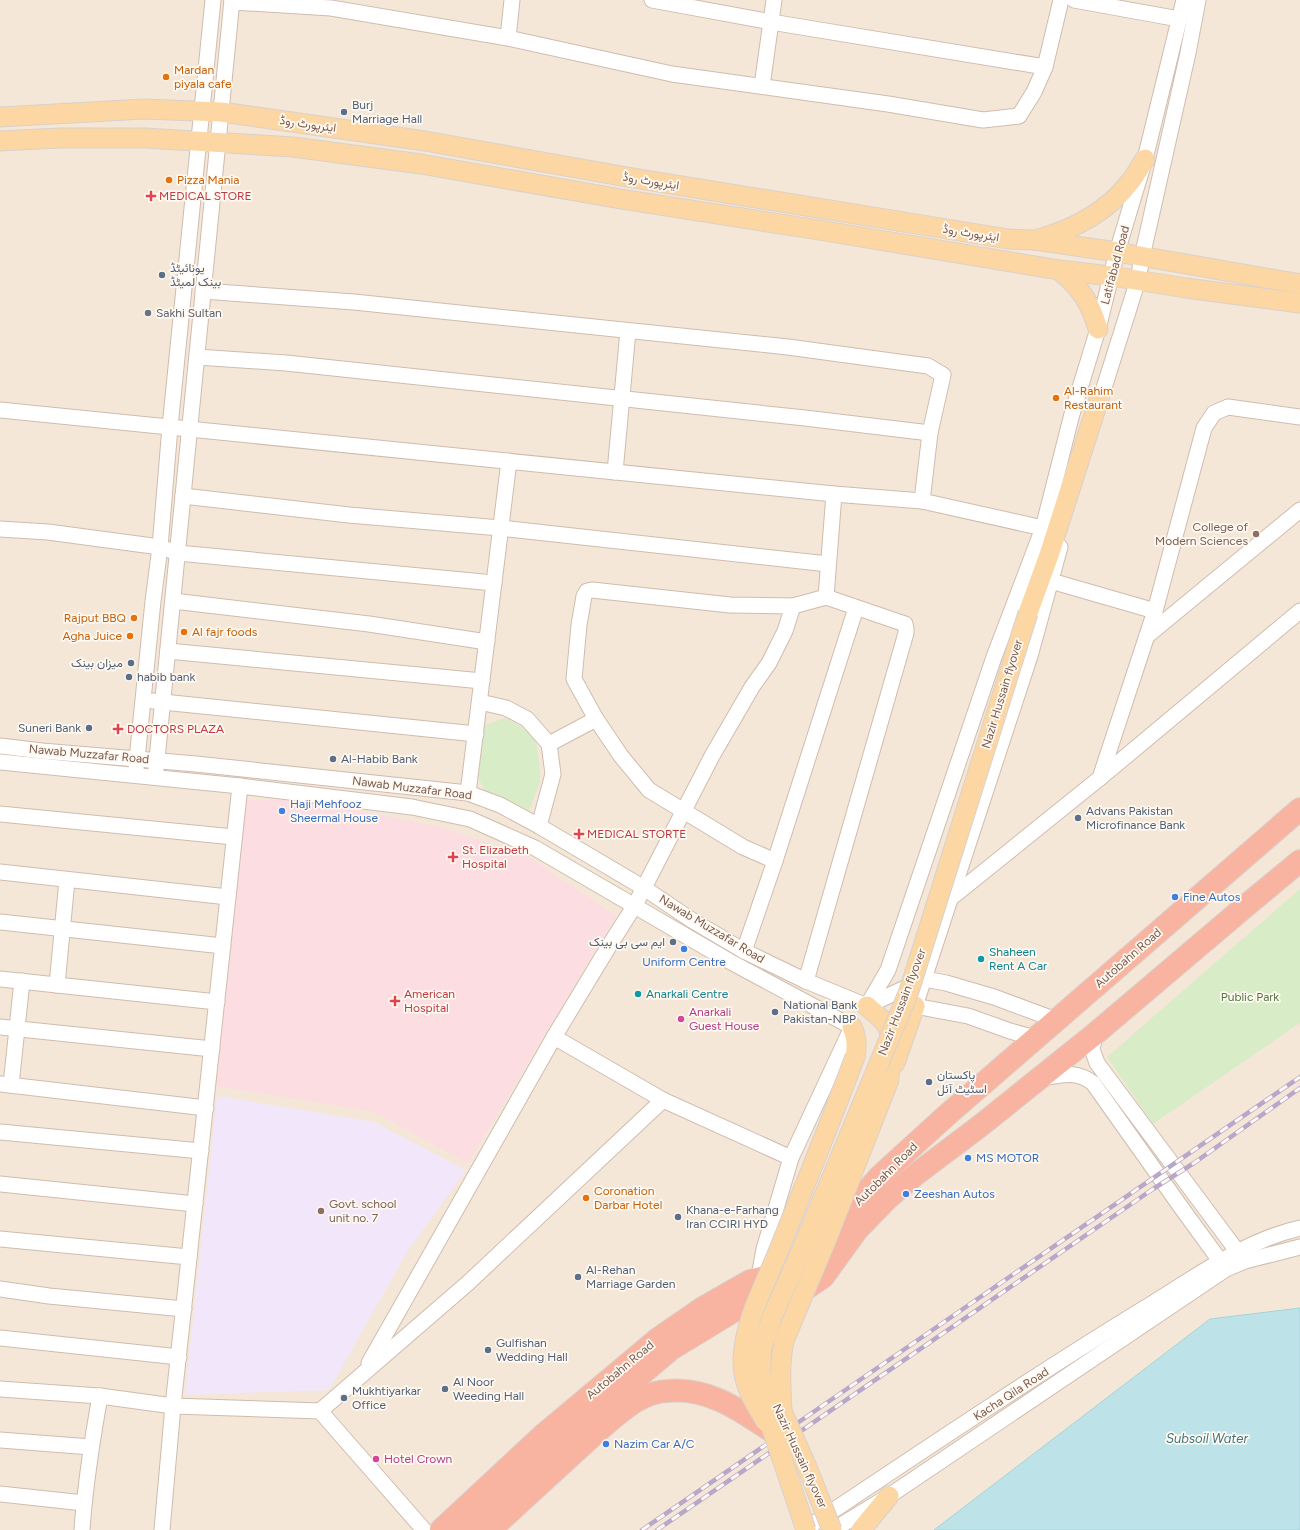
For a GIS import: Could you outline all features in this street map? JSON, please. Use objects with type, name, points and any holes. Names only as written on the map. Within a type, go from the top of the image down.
[{"type":"highway","name":"Autobahn Road","points":[[441,1530],[542,1436],[658,1338],[701,1309],[750,1281],[784,1272],[824,1245],[853,1207],[880,1176],[947,1114],[1300,809]]},
{"type":"highway","name":"Autobahn Road","points":[[464,1530],[535,1464],[672,1349],[728,1313],[745,1304],[802,1291],[823,1276],[858,1230],[887,1199],[915,1175],[1096,1033],[1300,861]]},
{"type":"highway","points":[[490,1530],[594,1435],[627,1407],[650,1395],[667,1390],[704,1394],[738,1409],[773,1432]]},
{"type":"main road","name":"ایئرپورٹ روڈ","points":[[0,117],[144,109],[221,112],[425,141],[634,178],[1008,239],[1034,240],[1117,252],[1300,284]]},
{"type":"main road","name":"ایئرپورٹ روڈ","points":[[0,141],[59,138],[145,138],[293,147],[421,164],[1059,270],[1300,303]]},
{"type":"main road","points":[[1034,240],[1061,232],[1087,220],[1110,203],[1130,182],[1145,158]]},
{"type":"main road","points":[[1059,270],[1073,282],[1084,296],[1093,312],[1098,329]]},
{"type":"main road","points":[[1028,613],[1049,555],[1100,399]]},
{"type":"main road","points":[[1028,613],[1043,528]]},
{"type":"main road","name":"Nazir Hussain flyover","points":[[805,1530],[773,1432],[761,1372],[761,1356],[766,1334],[909,991],[1028,613]]},
{"type":"main road","points":[[867,1006],[885,1023],[890,1032],[891,1047],[889,1080]]},
{"type":"main road","points":[[782,1411],[780,1368],[784,1341],[828,1238],[889,1080],[915,1006]]},
{"type":"main road","points":[[773,1432],[751,1397],[745,1379],[743,1360],[745,1336],[753,1312],[855,1057],[857,1041],[856,1034],[852,1027]]},
{"type":"main road","name":"Nazir Hussain flyover","points":[[764,1384],[782,1411],[833,1530]]},
{"type":"main road","points":[[861,1530],[889,1496]]},
{"type":"street","points":[[135,776],[160,547],[170,427],[213,0]]},
{"type":"street","points":[[508,38],[512,0]]},
{"type":"street","points":[[652,0],[771,22],[1046,67]]},
{"type":"street","points":[[762,86],[774,0]]},
{"type":"street","points":[[155,778],[232,1],[331,8],[508,38],[672,74],[888,104],[983,120],[1019,116],[1034,92],[1046,67],[1061,0]]},
{"type":"street","points":[[1074,0],[1187,8]]},
{"type":"street","name":"Latifabad Road","points":[[867,1006],[888,970],[994,657],[1043,528],[1072,414],[1098,329],[1117,252],[1187,8]]},
{"type":"street","name":"Latifabad Road","points":[[915,1006],[1030,656],[1076,495],[1100,399],[1138,280],[1188,53],[1187,8]]},
{"type":"street","points":[[203,291],[354,302],[628,330],[788,347],[928,366],[943,375],[930,433],[922,501]]},
{"type":"street","points":[[615,472],[623,399],[628,330]]},
{"type":"street","points":[[197,357],[286,363],[930,433]]},
{"type":"street","points":[[1100,778],[1155,611],[1204,428],[1214,413],[1228,407],[1300,417]]},
{"type":"street","points":[[0,410],[834,494],[922,501],[1043,528]]},
{"type":"street","points":[[468,793],[509,461]]},
{"type":"street","points":[[826,597],[834,494]]},
{"type":"street","points":[[183,496],[349,516],[500,528],[828,564]]},
{"type":"street","points":[[1147,636],[1300,510]]},
{"type":"street","points":[[0,529],[48,532],[160,547],[178,553],[494,583]]},
{"type":"street","points":[[1051,581],[1155,611]]},
{"type":"street","points":[[775,861],[743,847],[649,790],[621,756],[596,719],[574,679],[579,626],[584,596],[587,591],[592,590],[730,605],[793,606],[826,597],[905,624],[906,629],[806,981]]},
{"type":"street","points":[[172,601],[369,624],[487,642]]},
{"type":"street","points":[[363,1373],[554,1037],[635,905],[683,810],[748,694],[769,663],[785,631],[793,606]]},
{"type":"street","points":[[744,951],[775,861],[856,608]]},
{"type":"street","points":[[951,898],[1100,778],[1300,610]]},
{"type":"street","points":[[168,651],[482,681]]},
{"type":"street","points":[[143,700],[476,734]]},
{"type":"street","points":[[480,702],[506,708],[527,719],[549,744],[553,774],[539,826]]},
{"type":"street","points":[[549,744],[596,719]]},
{"type":"street","name":"Nawab Muzzafar Road","points":[[0,746],[468,793],[500,805],[539,826],[644,888],[690,919],[744,951],[806,981],[867,1006]]},
{"type":"street","name":"Nawab Muzzafar Road","points":[[0,762],[240,786],[412,807],[470,819],[535,848],[729,961],[852,1027]]},
{"type":"street","points":[[162,1530],[178,1357],[240,786]]},
{"type":"street","points":[[0,814],[234,838]]},
{"type":"street","points":[[0,872],[228,897]]},
{"type":"street","points":[[57,985],[67,880]]},
{"type":"street","points":[[0,922],[62,930],[223,946]]},
{"type":"street","points":[[0,979],[217,1002]]},
{"type":"street","points":[[867,1006],[924,979],[946,983],[994,997],[1056,1020]]},
{"type":"street","points":[[22,981],[17,1029],[5,1085],[206,1108]]},
{"type":"street","points":[[885,1023],[915,1006],[968,1016],[1035,1038]]},
{"type":"street","points":[[0,1027],[212,1049]]},
{"type":"street","points":[[755,1301],[764,1249],[791,1158],[852,1027]]},
{"type":"street","points":[[1096,1033],[1092,1049],[1098,1063],[1241,1256]]},
{"type":"street","points":[[554,1037],[663,1100],[791,1158]]},
{"type":"street","points":[[1040,1078],[1070,1073],[1085,1077],[1093,1083],[1223,1266],[1293,1230],[1300,1223]]},
{"type":"street","points":[[0,1389],[100,1396],[173,1406],[320,1411],[468,1283],[663,1100]]},
{"type":"street","points":[[0,1132],[201,1151]]},
{"type":"street","points":[[0,1184],[195,1204]]},
{"type":"street","points":[[0,1239],[189,1257]]},
{"type":"street","points":[[1241,1256],[1300,1247]]},
{"type":"street","name":"Kacha Qila Road","points":[[833,1530],[889,1496],[1223,1266]]},
{"type":"street","name":"Kacha Qila Road","points":[[805,1530],[1085,1345],[1223,1266]]},
{"type":"street","points":[[0,1289],[49,1296],[184,1309]]},
{"type":"street","points":[[0,1338],[178,1357]]},
{"type":"street","points":[[82,1530],[91,1447],[100,1396]]},
{"type":"street","points":[[320,1411],[424,1530]]},
{"type":"street","points":[[0,1440],[91,1447]]},
{"type":"street","points":[[0,1494],[84,1504]]},
{"type":"shaded area","points":[[0,0],[1300,0],[1300,1530],[0,1530]]},
{"type":"shaded area","name":"American Hospital","points":[[246,800],[305,800],[444,828],[530,858],[616,916],[468,1163],[372,1111],[216,1086]]},
{"type":"shaded area","name":"Govt. school unit no. 7","points":[[217,1096],[374,1122],[466,1170],[407,1252],[329,1390],[185,1395]]},
{"type":"green space","points":[[505,718],[520,726],[536,740],[540,782],[529,810],[485,791],[478,777],[485,725]]},
{"type":"green space","name":"Public Park","points":[[1300,889],[1300,1023],[1153,1124],[1107,1057]]},
{"type":"water","name":"Subsoil Water","points":[[1300,1308],[1300,1530],[934,1530],[1210,1319]]},
{"type":"railway","points":[[642,1530],[1300,1077]]},
{"type":"railway","points":[[657,1530],[1153,1189],[1194,1163],[1300,1088]]},
{"type":"place","name":"Mardan piyala cafe","points":[[166,77]]},
{"type":"place","name":"Burj Marriage Hall","points":[[344,112]]},
{"type":"place","name":"Pizza Mania","points":[[169,180]]},
{"type":"place","name":"MEDICAL STORE","points":[[151,196]]},
{"type":"place","name":"یونائیٹڈ بینک لمیٹڈ","points":[[162,275]]},
{"type":"place","name":"Sakhi Sultan","points":[[148,313]]},
{"type":"place","name":"Al-Rahim Restaurant","points":[[1056,398]]},
{"type":"place","name":"College of Modern Sciences","points":[[1256,534]]},
{"type":"place","name":"Rajput BBQ","points":[[134,618]]},
{"type":"place","name":"Al fajr foods","points":[[184,632]]},
{"type":"place","name":"Agha Juice","points":[[130,636]]},
{"type":"place","name":"میزان بینک","points":[[131,663]]},
{"type":"place","name":"habib bank","points":[[129,677]]},
{"type":"place","name":"Suneri Bank","points":[[89,728]]},
{"type":"place","name":"DOCTORS PLAZA","points":[[118,729]]},
{"type":"place","name":"Al-Habib Bank","points":[[333,759]]},
{"type":"place","name":"Haji Mehfooz Sheermal House","points":[[282,811]]},
{"type":"place","name":"Advans Pakistan Microfinance Bank","points":[[1078,818]]},
{"type":"place","name":"MEDICAL STORTE","points":[[579,834]]},
{"type":"place","name":"St. Elizabeth Hospital","points":[[453,857]]},
{"type":"place","name":"Fine Autos","points":[[1175,897]]},
{"type":"place","name":"ایم سی بی بینک","points":[[673,942]]},
{"type":"place","name":"Uniform Centre","points":[[684,949]]},
{"type":"place","name":"Shaheen Rent A Car","points":[[981,959]]},
{"type":"place","name":"Anarkali Centre","points":[[638,994]]},
{"type":"place","name":"American Hospital","points":[[395,1001]]},
{"type":"place","name":"National Bank Pakistan-NBP","points":[[775,1012]]},
{"type":"place","name":"Anarkali Guest House","points":[[681,1019]]},
{"type":"place","name":"پاکستان اسٹیٹ آئل","points":[[929,1082]]},
{"type":"place","name":"MS MOTOR","points":[[968,1158]]},
{"type":"place","name":"Zeeshan Autos","points":[[906,1194]]},
{"type":"place","name":"Coronation Darbar Hotel","points":[[586,1198]]},
{"type":"place","name":"Govt. school unit no. 7","points":[[321,1211]]},
{"type":"place","name":"Khana-e-Farhang Iran CCIRI HYD","points":[[678,1217]]},
{"type":"place","name":"Al-Rehan Marriage Garden","points":[[578,1277]]},
{"type":"place","name":"Gulfishan Wedding Hall","points":[[488,1350]]},
{"type":"place","name":"Al Noor Weeding Hall","points":[[445,1389]]},
{"type":"place","name":"Mukhtiyarkar Office","points":[[344,1398]]},
{"type":"place","name":"Nazim Car A/C","points":[[606,1444]]},
{"type":"place","name":"Hotel Crown","points":[[376,1459]]}]
